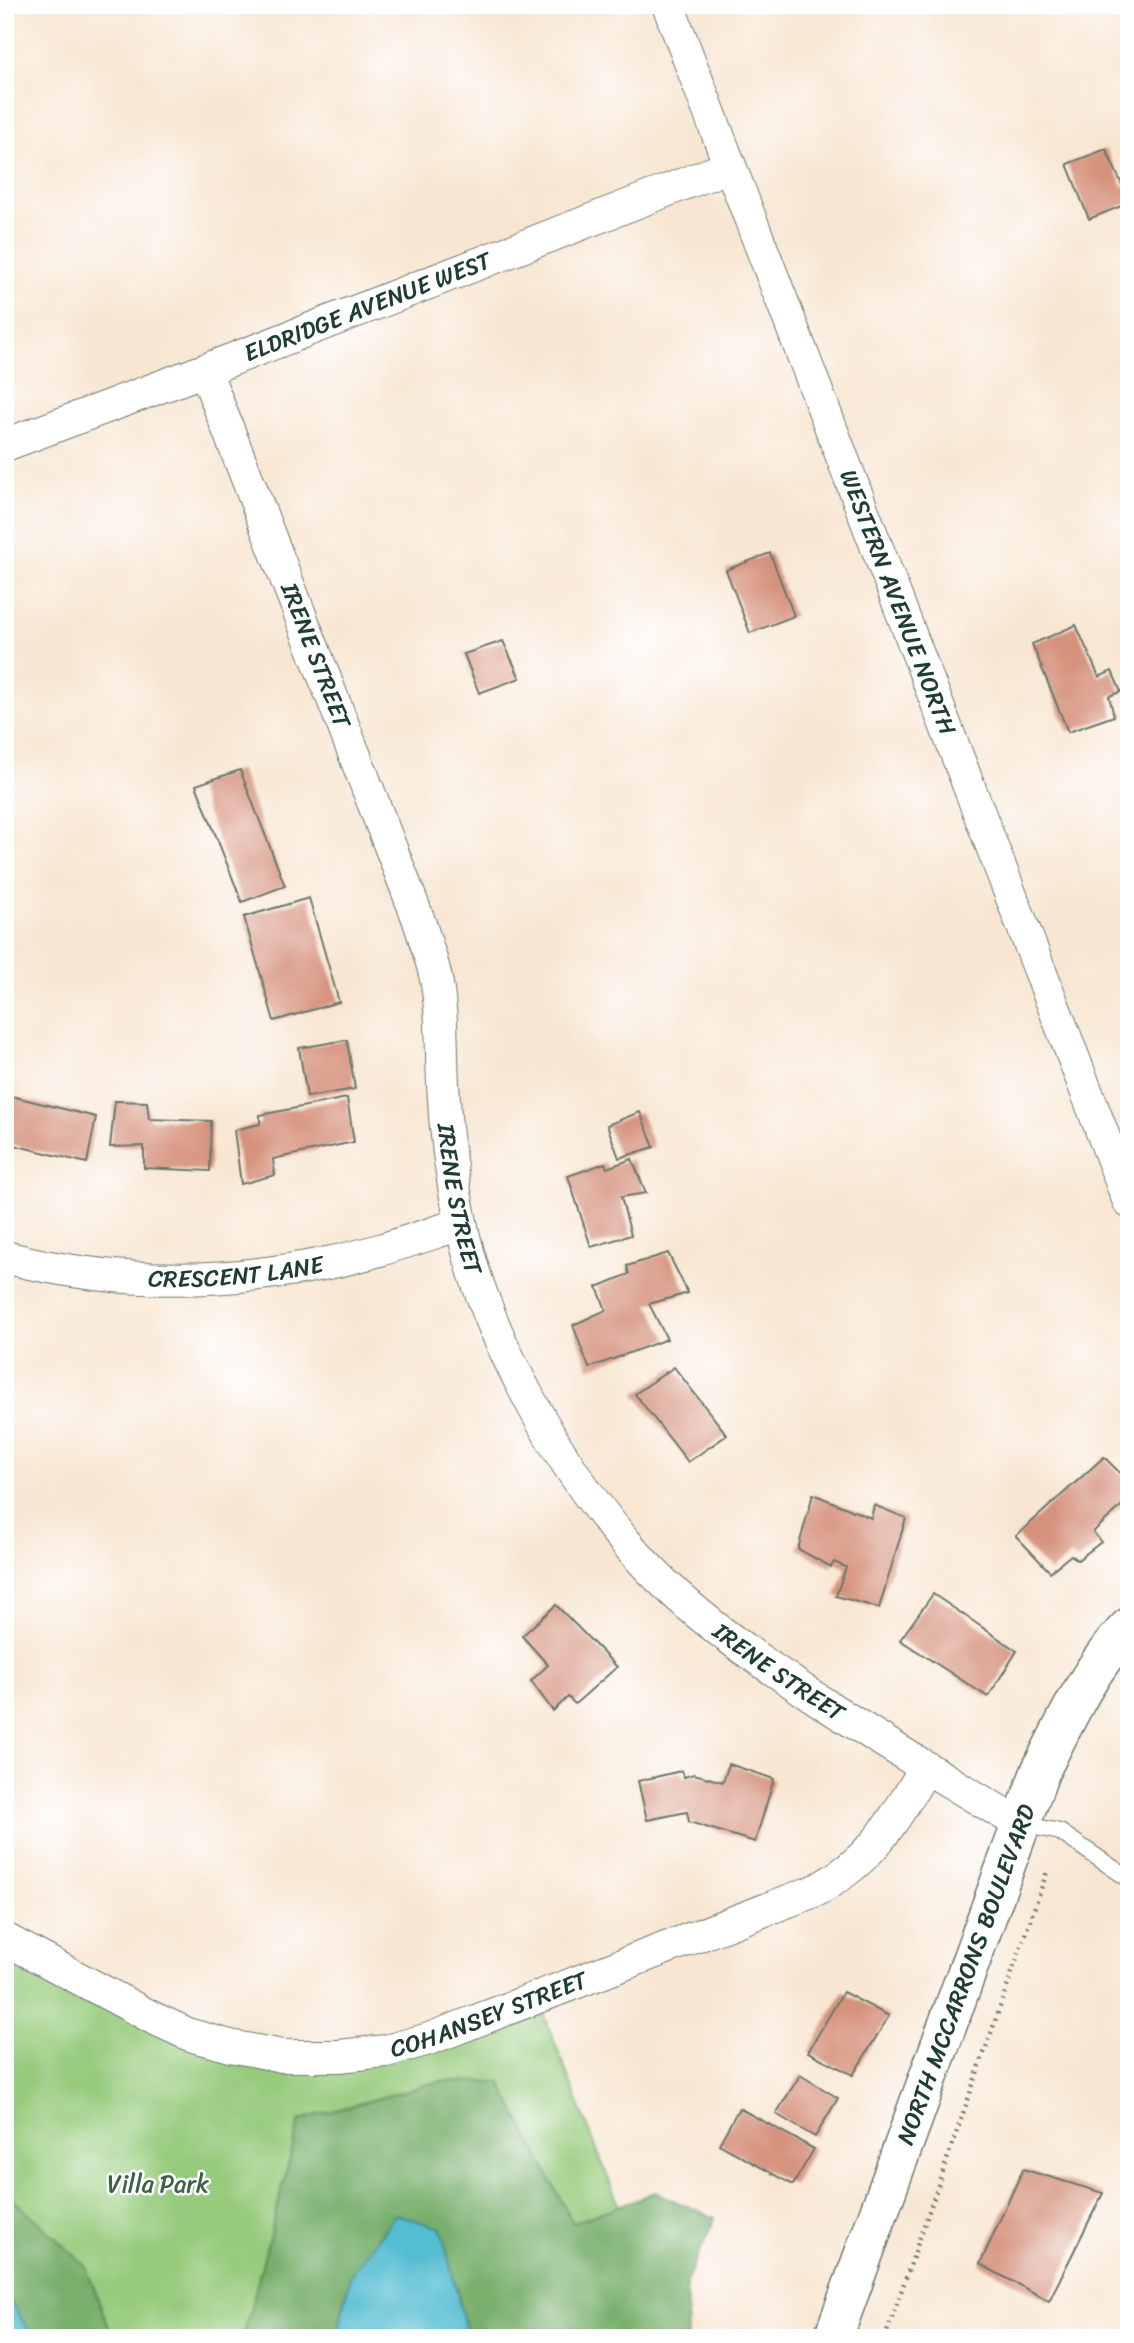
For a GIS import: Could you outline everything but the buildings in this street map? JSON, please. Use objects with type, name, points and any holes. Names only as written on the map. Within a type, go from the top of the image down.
[{"type":"street","name":"WESTERN AVENUE NORTH","points":[[668,5],[1129,1202]]},
{"type":"street","name":"ELDRIDGE AVENUE WEST","points":[[5,445],[730,166]]},
{"type":"street","name":"IRENE STREET","points":[[205,370],[422,929],[435,975],[442,1035],[449,1154],[461,1224],[479,1283],[506,1354],[546,1433],[588,1496],[636,1555],[701,1616],[761,1663],[925,1769],[1019,1823]]},
{"type":"street","name":"CRESCENT LANE","points":[[5,1257],[51,1269],[118,1278],[188,1280],[264,1275],[331,1262],[461,1224]]},
{"type":"street","name":"NORTH MCCARRONS BOULEVARD","points":[[833,2338],[1019,1823],[1040,1772],[1088,1682],[1129,1627]]},
{"type":"street","name":"COHANSEY STREET","points":[[5,1939],[190,2035],[282,2056],[339,2056],[386,2051],[429,2039],[817,1890],[844,1875],[873,1849],[925,1769]]},
{"type":"lane","points":[[1019,1823],[1060,1832],[1129,1879]]},
{"type":"path","points":[[885,2338],[1060,1832]]},
{"type":"green space","name":"Villa Park","points":[[5,1939],[153,2018],[339,2056],[537,1998],[671,2338],[5,2338]]},
{"type":"green space","points":[[440,2081],[500,2082],[573,2223],[655,2192],[715,2218],[686,2282],[688,2338],[468,2338],[455,2283],[350,2276],[337,2338],[243,2338],[300,2120]]},
{"type":"green space","points":[[5,2192],[85,2265],[113,2338],[34,2338],[5,2295]]},
{"type":"water","points":[[396,2214],[441,2228],[468,2338],[337,2338],[350,2276]]},
{"type":"water","points":[[5,2295],[34,2338],[5,2338]]}]
